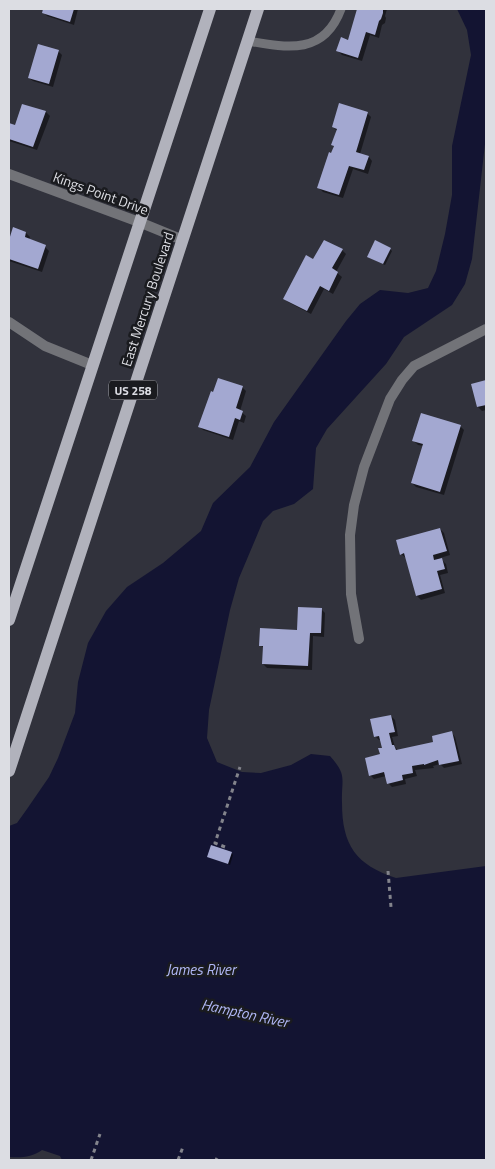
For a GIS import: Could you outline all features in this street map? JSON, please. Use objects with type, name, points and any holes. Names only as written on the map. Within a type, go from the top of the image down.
[{"type":"main road","points":[[9,620],[210,9]]},
{"type":"main road","name":"East Mercury Boulevard","points":[[9,771],[258,9]]},
{"type":"street","name":"Kings Point Drive","points":[[9,174],[140,222],[183,240]]},
{"type":"street","points":[[9,322],[46,346],[92,364]]},
{"type":"street","points":[[359,639],[351,594],[350,535],[354,505],[364,467],[390,399],[414,366],[486,329]]},
{"type":"lane","points":[[248,40],[282,47],[305,45],[322,37],[336,23],[342,9]]},
{"type":"path","points":[[225,847],[215,843],[240,768]]},
{"type":"path","points":[[388,871],[391,907]]},
{"type":"path","points":[[91,1160],[100,1134]]},
{"type":"path","points":[[178,1160],[183,1147]]},
{"type":"water","name":"James River","points":[[457,9],[486,9],[486,135],[472,259],[465,284],[452,305],[404,337],[386,364],[327,429],[316,448],[313,489],[294,504],[273,511],[263,521],[239,578],[230,610],[209,710],[207,738],[217,762],[242,772],[261,773],[291,765],[311,754],[330,756],[341,773],[343,818],[349,842],[361,860],[382,873],[396,878],[486,866],[486,1160],[62,1160],[60,1156],[42,1150],[27,1156],[9,1157],[9,826],[17,823],[49,777],[58,758],[75,713],[78,682],[88,643],[106,611],[127,587],[163,563],[201,531],[213,503],[250,467],[274,422],[360,304],[380,290],[408,293],[428,288],[436,271],[445,234],[452,195],[452,146],[471,55],[467,30]]},
{"type":"building","points":[[43,9],[74,9],[70,22],[42,13]]},
{"type":"building","points":[[357,9],[383,9],[375,35],[366,32],[358,58],[336,51],[341,37],[348,40]]},
{"type":"building","points":[[38,44],[59,50],[49,84],[28,78]]},
{"type":"building","points":[[339,103],[368,112],[356,152],[369,156],[364,170],[349,166],[339,195],[317,188],[329,152],[331,153],[334,146],[331,145],[337,129],[332,127]]},
{"type":"building","points":[[22,104],[46,111],[33,147],[9,139],[9,123],[15,125]]},
{"type":"building","points":[[13,227],[26,232],[25,237],[46,245],[38,269],[9,259],[9,240]]},
{"type":"building","points":[[324,240],[343,249],[332,268],[338,272],[329,291],[320,286],[307,311],[283,299],[306,255],[313,259]]},
{"type":"building","points":[[375,240],[391,248],[383,264],[367,257]]},
{"type":"building","points":[[218,378],[243,386],[236,408],[243,411],[240,420],[235,418],[229,437],[198,427],[211,391],[213,392]]},
{"type":"building","points":[[486,380],[486,405],[477,407],[471,384]]},
{"type":"building","points":[[421,413],[461,425],[440,492],[411,483],[423,444],[412,441]]},
{"type":"building","points":[[440,528],[447,551],[433,555],[434,560],[442,558],[445,569],[437,571],[442,589],[416,596],[404,553],[400,555],[396,540]]},
{"type":"building","points":[[298,607],[322,608],[321,633],[310,633],[308,666],[262,664],[263,646],[259,646],[260,628],[297,630]]},
{"type":"building","points":[[391,715],[395,732],[389,733],[392,745],[394,745],[396,750],[433,742],[432,736],[452,731],[459,761],[439,765],[438,760],[424,765],[412,766],[413,773],[402,775],[403,780],[387,784],[384,772],[369,776],[365,758],[380,754],[378,748],[382,748],[379,736],[374,737],[370,719]]},
{"type":"building","points":[[211,845],[232,852],[228,864],[207,857]]},
{"type":"water label","name":"Hampton River","points":[[245,1013]]}]
